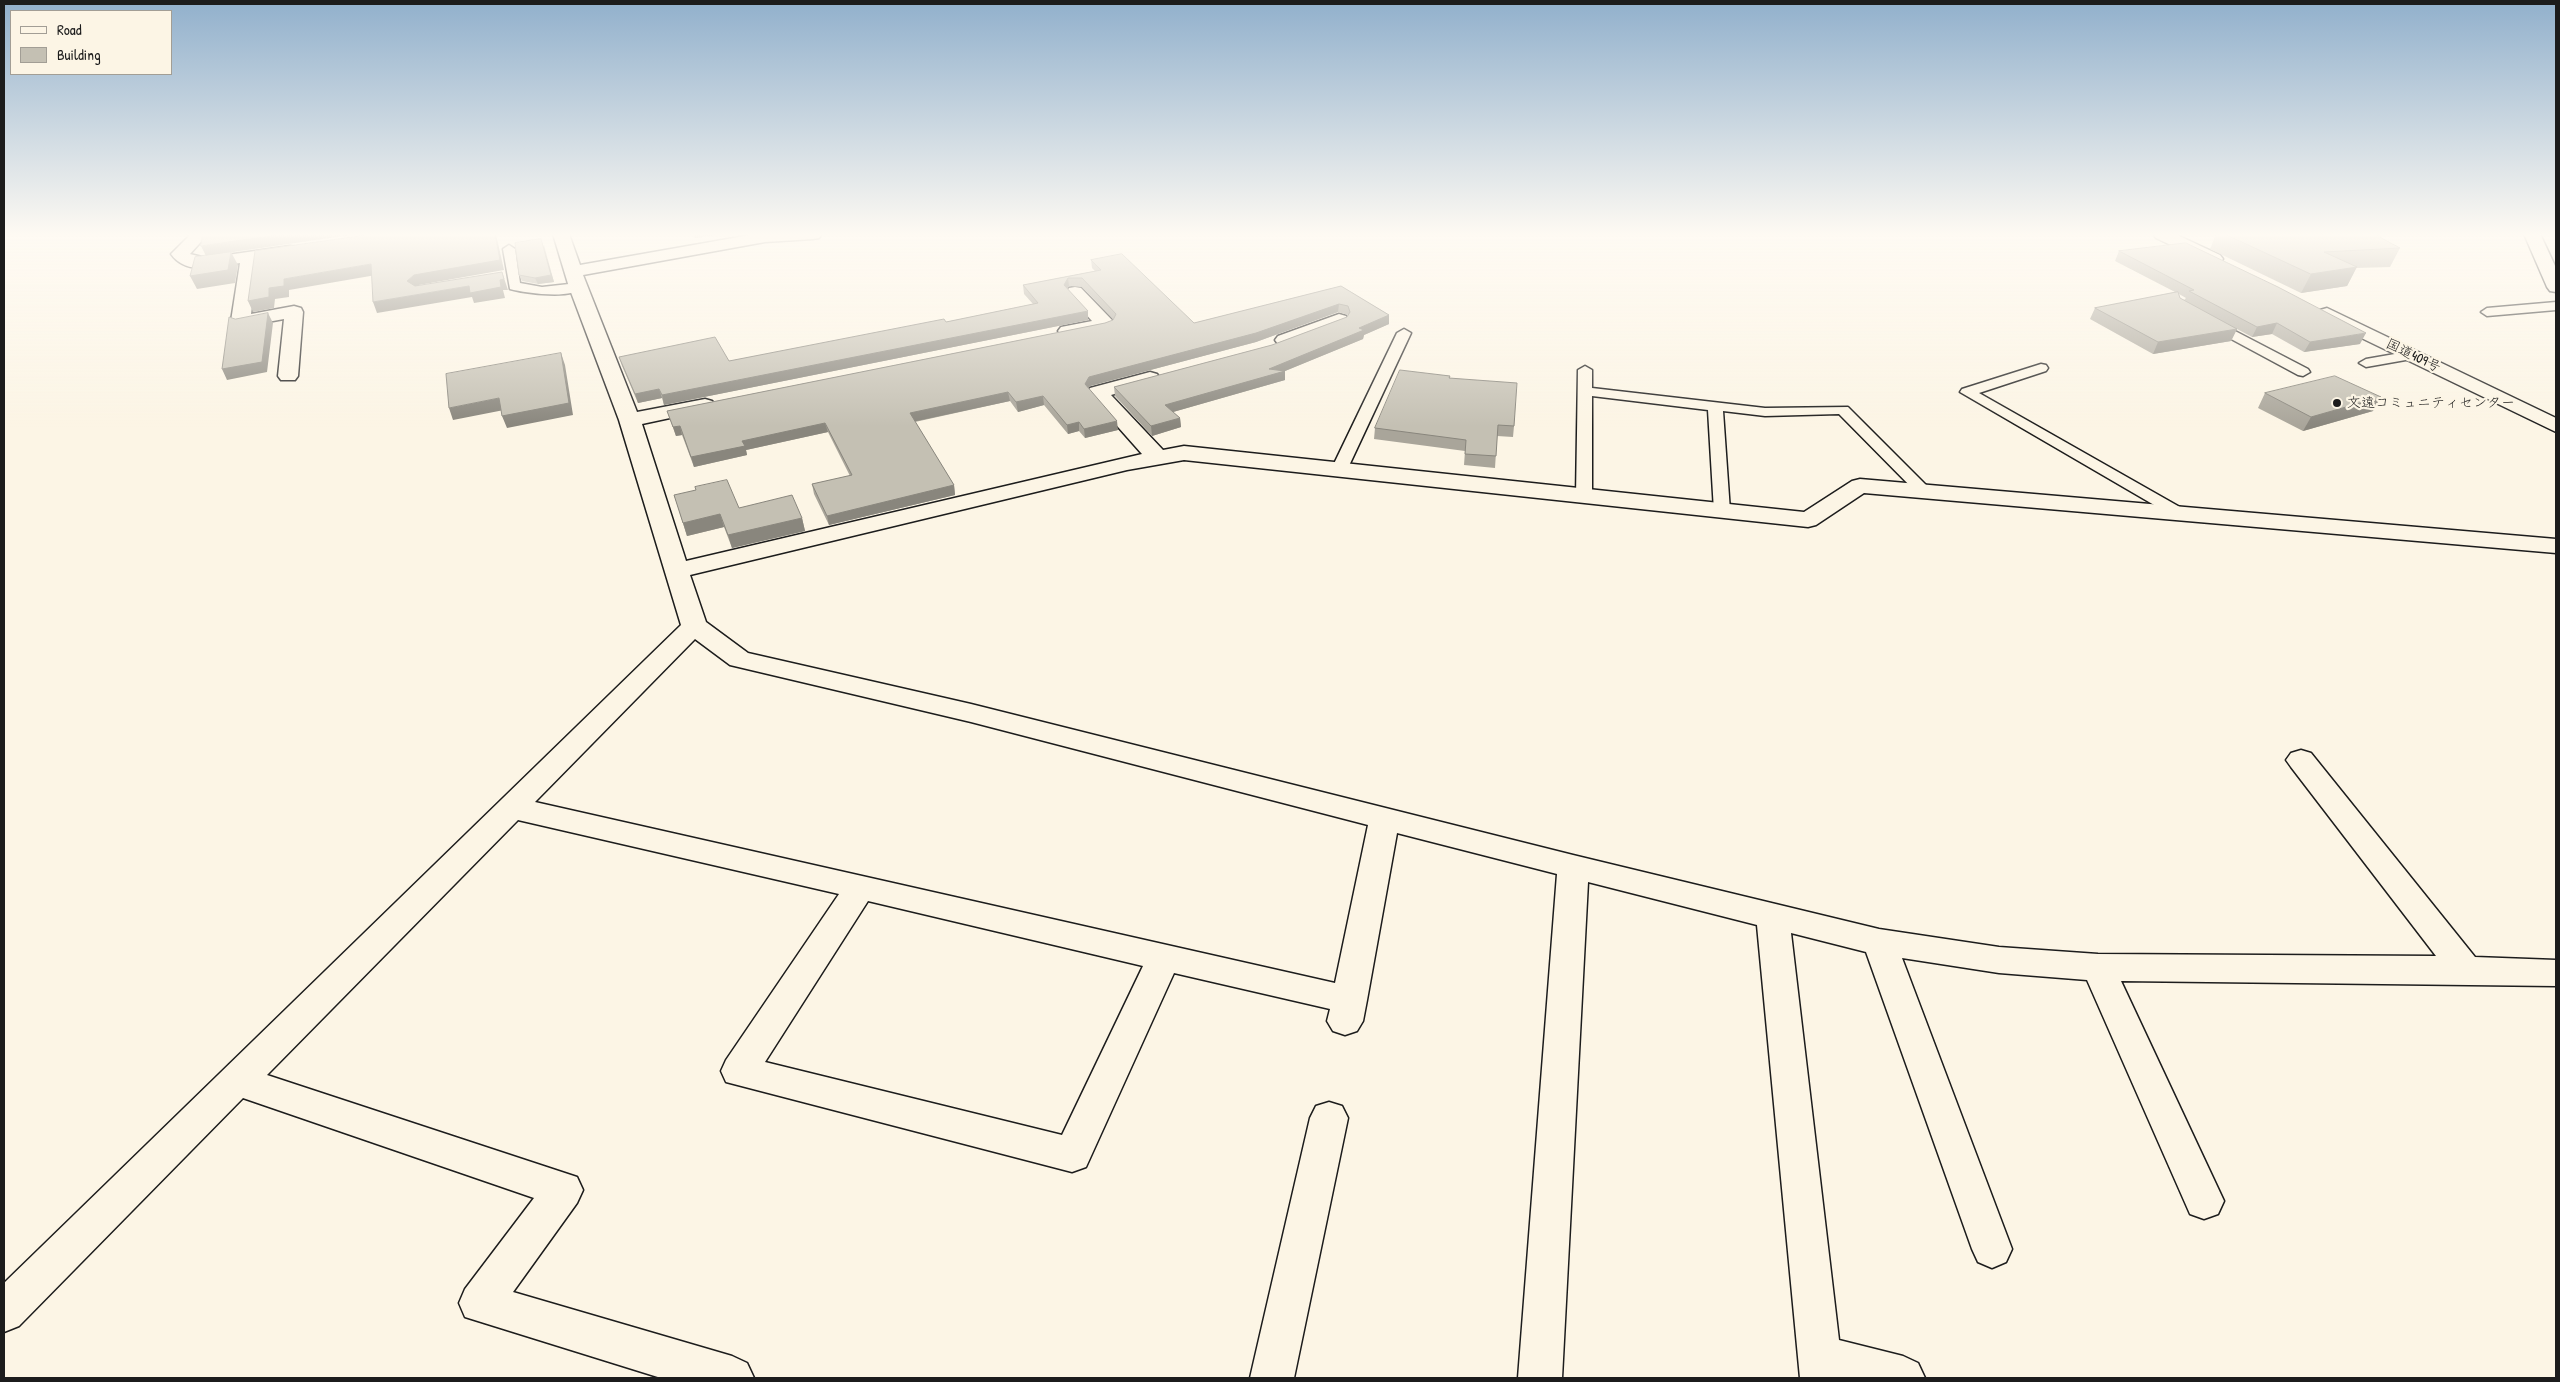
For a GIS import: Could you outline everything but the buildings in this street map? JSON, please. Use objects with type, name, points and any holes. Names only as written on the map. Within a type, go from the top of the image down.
[{"type":"main road","points":[[244,298],[240,321],[294,312],[288,376]]},
{"type":"main road","points":[[583,298],[630,420],[679,570],[694,626],[739,659],[981,716],[1573,867],[1879,942],[1999,960],[2098,967],[2466,970],[2556,973]]},
{"type":"main road","points":[[1047,335],[1105,324],[1081,298]]},
{"type":"main road","name":"国道409号","points":[[2313,308],[2556,426]]},
{"type":"main road","points":[[1264,348],[1338,320]]},
{"type":"main road","points":[[1157,458],[1097,392],[1171,372]]},
{"type":"main road","points":[[630,420],[727,400]]},
{"type":"main road","points":[[679,570],[1127,463],[1184,453],[1808,520],[1860,486],[2556,546]]},
{"type":"main road","points":[[4,1312],[235,1080],[694,626]]},
{"type":"main road","points":[[2301,760],[2466,970]]},
{"type":"main road","points":[[510,807],[1164,957],[1348,1011],[1384,819]]},
{"type":"main road","points":[[1540,1378],[1573,867]]},
{"type":"main road","points":[[860,888],[739,1070],[1072,1155],[1164,957]]},
{"type":"main road","points":[[1773,917],[1821,1368],[1903,1378]]},
{"type":"main road","points":[[1879,942],[1992,1249]]},
{"type":"main road","points":[[2098,967],[2204,1201]]},
{"type":"main road","points":[[235,1080],[563,1190],[480,1303],[732,1378]]},
{"type":"main road","points":[[1272,1378],[1328,1118]]},
{"type":"lane","points":[[2487,312],[2556,306]]},
{"type":"lane","points":[[2196,314],[2304,372]]},
{"type":"lane","points":[[1340,470],[1404,333]]},
{"type":"lane","points":[[2366,362],[2412,355]]},
{"type":"lane","points":[[2041,368],[1966,392],[2179,513]]},
{"type":"lane","points":[[1584,496],[1585,370]]},
{"type":"lane","points":[[1585,392],[1765,412],[1843,410],[1924,492]]},
{"type":"lane","points":[[1715,406],[1722,511]]},
{"type":"place","name":"文遠コミュニティセンター","points":[[2337,403]]}]
